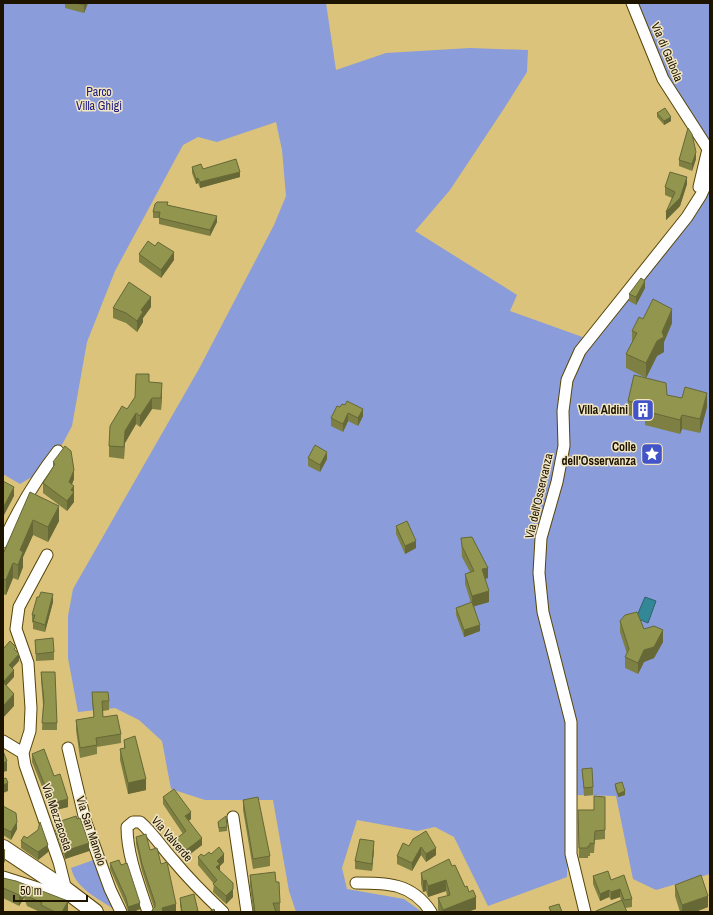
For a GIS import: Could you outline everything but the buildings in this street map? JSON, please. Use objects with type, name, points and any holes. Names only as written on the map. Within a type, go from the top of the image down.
[{"type":"main road","points":[[3,848],[95,912]]},
{"type":"street","name":"Via di Gaibola","points":[[632,3],[663,79],[708,149],[699,185],[701,195]]},
{"type":"street","name":"Via dell'Osservanza","points":[[585,912],[572,854],[571,722],[543,612],[539,573],[542,538],[557,482],[564,446],[563,411],[568,380],[580,352],[681,225],[701,195],[710,174]]},
{"type":"street","points":[[3,542],[15,517],[41,473],[58,451]]},
{"type":"street","points":[[3,741],[23,753],[30,731],[31,708],[28,663],[16,629],[19,607],[47,555]]},
{"type":"street","name":"Via San Mamolo","points":[[68,748],[85,820],[110,889],[121,912]]},
{"type":"street","name":"Via Mezzacosta","points":[[23,753],[25,765],[69,893]]},
{"type":"street","points":[[233,817],[247,912]]},
{"type":"street","name":"Via Valverde","points":[[148,912],[137,878],[127,836],[127,827],[133,822],[140,822],[149,829],[157,842],[189,879],[224,912]]},
{"type":"street","points":[[3,877],[50,892],[69,893]]},
{"type":"street","points":[[356,883],[388,883],[410,890],[424,902],[431,912]]},
{"type":"green space","name":"Parco Villa Ghigi","points":[[3,3],[326,3],[336,70],[386,53],[470,48],[528,50],[527,72],[450,190],[415,231],[517,295],[510,311],[588,339],[698,198],[709,154],[628,3],[710,3],[710,874],[656,890],[633,879],[616,796],[575,795],[568,796],[567,877],[488,906],[454,837],[435,827],[417,831],[357,820],[342,868],[347,889],[404,899],[422,912],[296,912],[289,891],[273,800],[205,800],[171,789],[162,741],[139,720],[115,708],[78,712],[68,658],[68,616],[73,589],[200,367],[274,225],[286,196],[282,150],[276,122],[217,142],[198,137],[183,145],[115,271],[87,342],[72,426],[63,443],[35,475],[20,484],[3,474]]},
{"type":"green space","points":[[99,858],[115,910],[88,892],[78,882],[71,868]]},
{"type":"shaded area","points":[[645,597],[656,601],[648,623],[636,618]]},
{"type":"place","name":"Villa Aldini","points":[[643,410]]},
{"type":"place","name":"Colle dell'Osservanza","points":[[652,454]]}]
